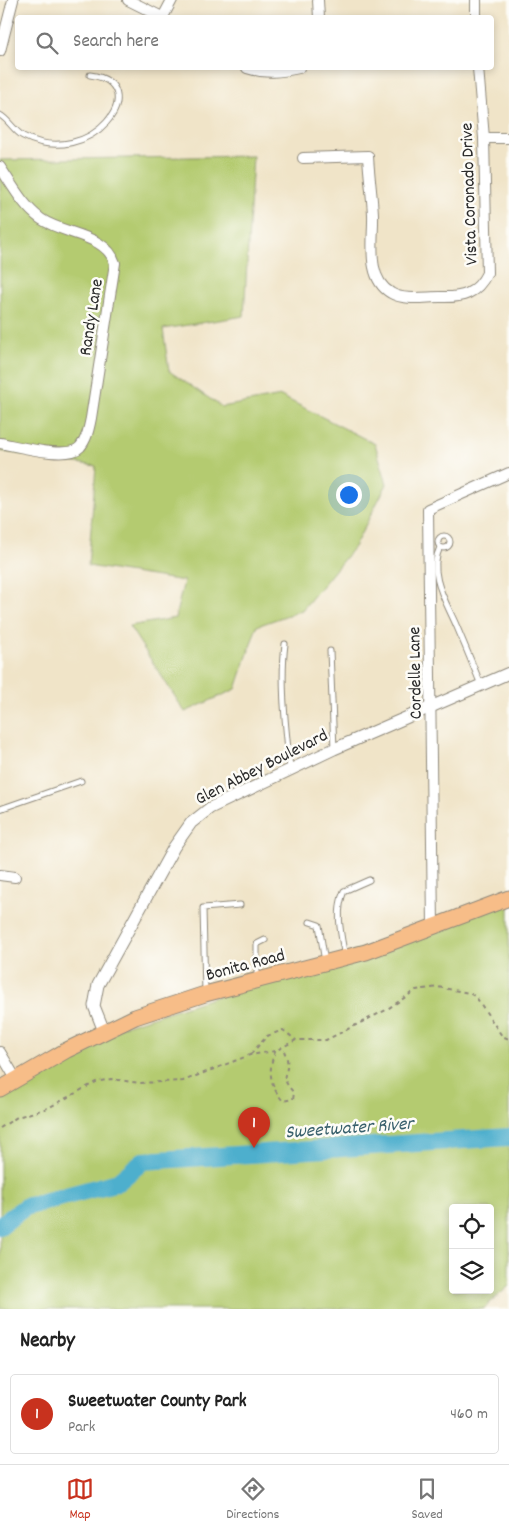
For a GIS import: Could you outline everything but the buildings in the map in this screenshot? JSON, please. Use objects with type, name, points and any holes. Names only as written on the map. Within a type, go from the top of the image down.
[{"type":"main road","name":"Bonita Road","points":[[0,1089],[104,1031],[135,1017],[205,994],[345,957],[433,927],[509,898]]},
{"type":"street","points":[[0,51],[13,0]]},
{"type":"street","points":[[128,0],[159,15]]},
{"type":"street","points":[[164,15],[172,0]]},
{"type":"street","points":[[318,0],[319,15]]},
{"type":"street","points":[[476,0],[476,15]]},
{"type":"street","points":[[253,70],[259,72],[282,72],[290,70]]},
{"type":"street","name":"Vista Coronado Drive","points":[[303,158],[368,156],[373,216],[372,257],[381,284],[390,293],[402,297],[459,298],[474,290],[487,273],[484,138],[478,70]]},
{"type":"street","points":[[484,138],[509,138]]},
{"type":"street","name":"Randy Lane","points":[[0,167],[19,197],[40,218],[56,227],[99,243],[112,253],[115,263],[91,418],[86,439],[79,449],[65,454],[0,443]]},
{"type":"street","name":"Cordelle Lane","points":[[433,927],[428,508],[509,472]]},
{"type":"street","name":"Glen Abbey Boulevard","points":[[104,1031],[94,1006],[98,985],[174,848],[191,823],[210,808],[334,749],[509,673]]},
{"type":"street","points":[[0,876],[15,877]]},
{"type":"street","points":[[0,1052],[16,1079]]},
{"type":"lane","points":[[0,115],[21,135],[35,140],[61,145],[80,142],[100,129],[110,118],[118,101],[112,82],[102,76],[90,74]]},
{"type":"lane","points":[[440,547],[436,555],[436,565],[440,589],[481,685]]},
{"type":"lane","points":[[286,644],[283,660],[285,720],[290,770]]},
{"type":"lane","points":[[330,651],[334,749]]},
{"type":"lane","points":[[0,810],[81,781]]},
{"type":"lane","points":[[345,957],[339,908],[341,897],[344,891],[369,880]]},
{"type":"lane","points":[[205,994],[203,908],[240,905]]},
{"type":"lane","points":[[310,922],[319,925],[325,962]]},
{"type":"lane","points":[[257,980],[257,944],[265,940]]},
{"type":"path","points":[[0,1128],[17,1118],[48,1108],[96,1082],[111,1078],[140,1084],[183,1081],[250,1055],[275,1051],[296,1040],[326,1040],[386,1010],[416,990],[438,987],[469,993],[476,997],[502,1036],[509,1040]]},
{"type":"path","points":[[250,1055],[267,1036],[283,1030],[296,1040]]},
{"type":"path","points":[[275,1051],[270,1066],[273,1090],[283,1101],[292,1099],[294,1093],[285,1082],[284,1073],[287,1060],[283,1047]]},
{"type":"green space","points":[[253,156],[244,316],[163,329],[169,371],[222,407],[281,396],[375,444],[387,484],[354,547],[302,610],[257,626],[236,689],[185,712],[129,626],[175,618],[184,581],[88,566],[96,466],[0,451],[0,160]]},
{"type":"green space","points":[[509,895],[509,1286],[483,1309],[0,1309],[0,1089],[96,1035],[325,962]]},
{"type":"waterway","name":"Sweetwater River","points":[[0,1226],[25,1207],[118,1182],[143,1161],[509,1137]]},
{"type":"place","name":"Sweetwater County Park","points":[[254,1148]]}]
